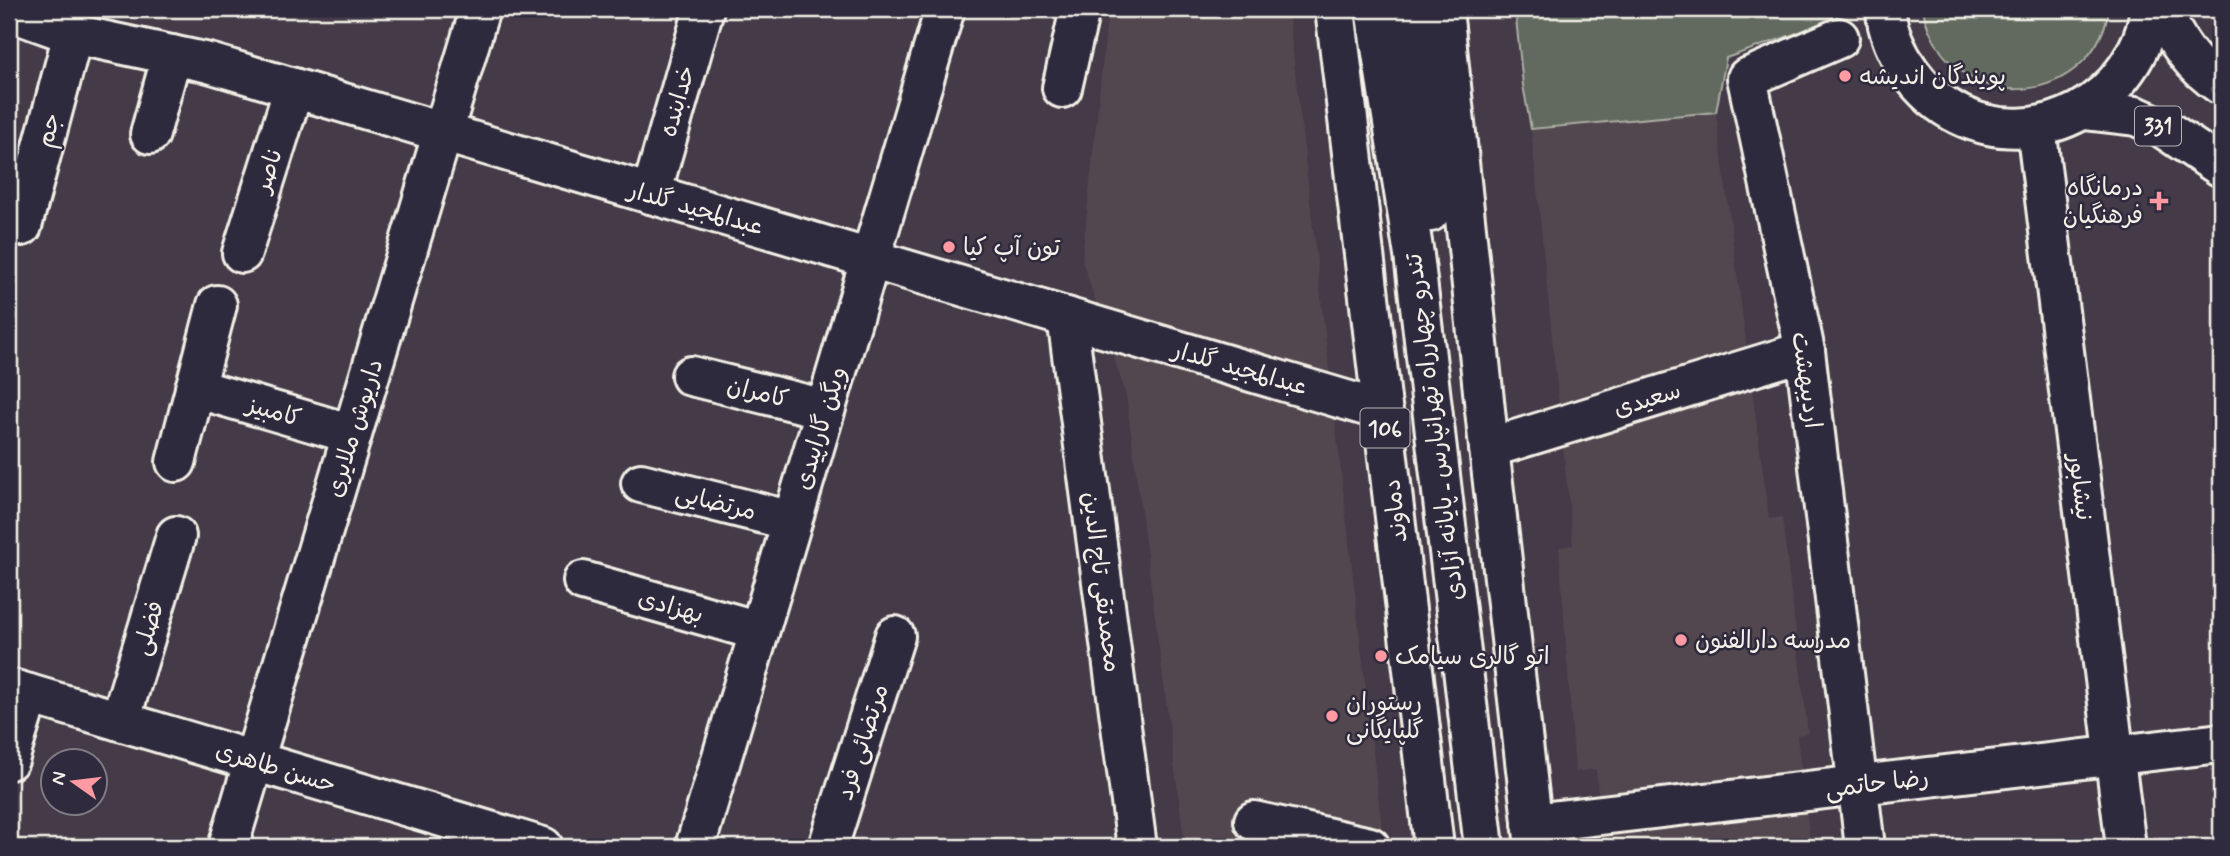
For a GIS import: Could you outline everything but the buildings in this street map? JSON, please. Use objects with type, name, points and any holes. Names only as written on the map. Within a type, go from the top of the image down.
[{"type":"street","name":"داریوش ملایری","points":[[228,847],[480,9]]},
{"type":"street","name":"خدابنده","points":[[651,194],[704,9]]},
{"type":"street","name":"ویگن گاراپیدی","points":[[695,847],[945,9]]},
{"type":"street","points":[[1062,88],[1080,9]]},
{"type":"street","name":"دماوند","points":[[1335,9],[1434,847]]},
{"type":"street","name":"تندرو چهارراه تهرانپارس ـ پایانه آزادی","points":[[1375,9],[1414,256],[1484,847]]},
{"type":"street","points":[[1413,9],[1440,327],[1504,847]]},
{"type":"street","points":[[1443,9],[1533,835]]},
{"type":"street","points":[[1885,12],[1899,56],[1922,90],[1955,114],[1994,127],[2036,127],[2061,121],[2084,110],[2115,85],[2137,53],[2149,9]]},
{"type":"street","points":[[2162,9],[2173,34],[2203,73],[2221,85]]},
{"type":"street","name":"عبدالمجید گلدار","points":[[9,12],[73,34],[209,63],[1383,411]]},
{"type":"street","name":"جم","points":[[22,226],[73,34]]},
{"type":"street","name":"اردیبهشت","points":[[1839,38],[1747,78],[1805,351],[1865,847]]},
{"type":"street","points":[[150,134],[172,55]]},
{"type":"street","name":"ناصر","points":[[242,253],[294,88]]},
{"type":"street","name":"331","points":[[2084,110],[2136,116],[2163,128],[2221,167]]},
{"type":"street","name":"نیشابور","points":[[2036,127],[2126,847]]},
{"type":"street","points":[[176,462],[217,305]]},
{"type":"street","name":"محمدتقی تاج الدین","points":[[1067,317],[1137,847]]},
{"type":"street","name":"سعیدی","points":[[1489,448],[1805,351]]},
{"type":"street","name":"کامران","points":[[691,376],[825,409]]},
{"type":"street","name":"کامبیز","points":[[195,388],[352,434]]},
{"type":"street","name":"مرتضایی","points":[[641,483],[792,521]]},
{"type":"street","name":"فضلی","points":[[120,721],[176,536]]},
{"type":"street","name":"بهزادی","points":[[583,581],[759,631]]},
{"type":"street","name":"مرتضائی فرد","points":[[828,847],[895,636]]},
{"type":"street","points":[[9,760],[19,691]]},
{"type":"street","name":"حسن طاهری","points":[[19,691],[542,847]]},
{"type":"street","name":"رضا حاتمی","points":[[1533,835],[1858,785],[2221,743]]},
{"type":"street","points":[[1254,821],[1370,847]]},
{"type":"shaded area","points":[[1108,9],[1288,9],[1384,847],[1185,847],[1126,395],[1082,260]]},
{"type":"shaded area","points":[[1515,9],[1837,9],[1837,19],[1726,58],[1716,112],[1531,129],[1523,85]]},
{"type":"shaded area","points":[[1923,9],[2109,9],[2100,37],[2085,60],[2064,76],[2040,86],[2014,89],[1988,85],[1964,73],[1942,53],[1928,26]]},
{"type":"shaded area","points":[[1716,112],[1769,519],[1782,517],[1808,733],[1797,735],[1811,847],[1603,847],[1596,769],[1575,772],[1559,547],[1573,545],[1531,129]]},
{"type":"place","name":"پویندگان اندیشه","points":[[1845,76]]},
{"type":"place","name":"درمانگاه فرهنگیان","points":[[2159,201]]},
{"type":"place","name":"تون آپ کیا","points":[[949,247]]},
{"type":"place","name":"مدرسه دارالفنون","points":[[1681,640]]},
{"type":"place","name":"اتو گالری سیامک","points":[[1381,656]]},
{"type":"place","name":"رستوران گلپایگانی","points":[[1332,716]]}]
